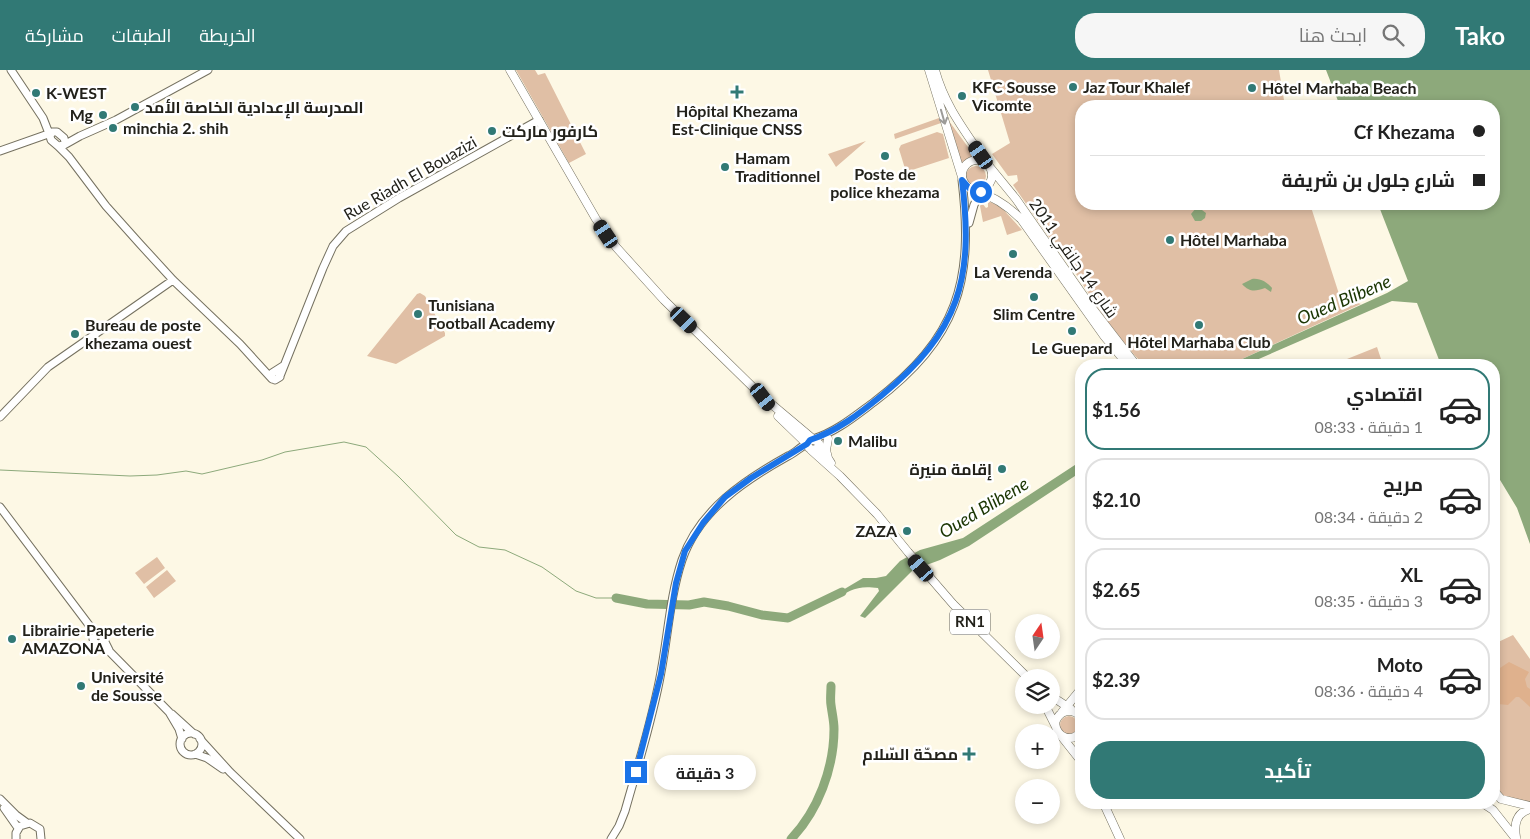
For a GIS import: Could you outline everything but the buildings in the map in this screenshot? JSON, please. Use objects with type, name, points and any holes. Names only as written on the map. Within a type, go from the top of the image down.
[{"type":"main road","points":[[0,417],[48,367],[173,280],[106,206],[69,157],[10,70]]},
{"type":"main road","points":[[0,150],[56,138],[80,136],[116,120],[208,70]]},
{"type":"main road","name":"RN1","points":[[510,70],[596,219],[616,247],[664,300],[830,462],[840,476]]},
{"type":"main road","points":[[930,70],[962,178],[967,231]]},
{"type":"main road","name":"شارع 14 جانفي 2011","points":[[935,70],[939,85],[951,111],[988,165],[1016,199],[1092,308],[1131,359]]},
{"type":"main road","name":"Rue Riadh El Bouazizi","points":[[173,280],[259,364],[276,374],[284,365],[333,246],[346,231],[399,198],[539,120]]},
{"type":"main road","points":[[611,839],[622,820],[643,746],[661,674],[678,572],[685,551],[714,508],[725,497],[751,478],[793,454],[828,439],[901,380],[928,350],[950,317],[957,299],[964,269],[967,231],[972,210],[979,190],[991,180],[992,175],[988,165],[977,160],[964,167],[962,178],[967,186],[979,190]]},
{"type":"main road","name":"شارع 14 جانفي 2011","points":[[979,190],[1002,202],[1021,219],[1104,336],[1123,359]]},
{"type":"main road","points":[[812,445],[822,436],[843,426]]},
{"type":"main road","points":[[828,439],[826,450],[830,462]]},
{"type":"main road","name":"RN1","points":[[812,445],[877,514],[921,568],[959,610],[1018,669]]},
{"type":"main road","points":[[0,506],[110,652],[300,839]]},
{"type":"main road","points":[[1056,724],[1056,720],[1075,697]]},
{"type":"main road","points":[[1060,702],[1075,711]]},
{"type":"main road","points":[[1061,714],[1068,711],[1075,712]]},
{"type":"main road","points":[[169,712],[179,729],[182,738],[180,744],[183,751],[189,755],[195,754],[207,758],[230,772]]},
{"type":"main road","points":[[182,738],[188,734],[197,737],[202,746],[195,754]]},
{"type":"main road","points":[[1061,736],[1066,738],[1075,737]]},
{"type":"main road","points":[[1061,736],[1075,754]]},
{"type":"main road","points":[[1500,798],[1530,808]]},
{"type":"main road","points":[[0,800],[27,823],[38,827],[42,834],[41,839]]},
{"type":"main road","points":[[0,800],[18,828],[16,839]]},
{"type":"main road","points":[[1516,839],[1516,820],[1521,813],[1530,808]]},
{"type":"main road","points":[[1106,809],[1120,839]]},
{"type":"main road","points":[[1491,809],[1516,839]]},
{"type":"main road","points":[[18,828],[27,823]]},
{"type":"shaded area","points":[[516,70],[535,70],[538,75],[545,73],[586,154],[569,163]]},
{"type":"shaded area","points":[[988,70],[1279,70],[1284,100],[1075,100],[1075,210],[1312,210],[1339,294],[1348,300],[1361,304],[1242,359],[1139,359],[1108,321],[1065,256],[1051,240],[1013,185],[1018,181],[1017,175],[1008,176],[992,154],[1010,143]]},
{"type":"shaded area","points":[[1326,70],[1530,70],[1530,544],[1517,508],[1500,480],[1500,359],[1439,359],[1417,303],[1392,301],[1259,359],[1242,359],[1387,293],[1408,281],[1380,210],[1500,210],[1500,100],[1338,100]]},
{"type":"shaded area","points":[[939,118],[941,123],[895,139],[894,134]]},
{"type":"shaded area","points":[[949,121],[976,158],[968,159],[962,164]]},
{"type":"shaded area","points":[[937,132],[943,134],[949,158],[906,172],[899,149],[901,145]]},
{"type":"shaded area","points":[[866,141],[836,167],[828,154]]},
{"type":"shaded area","points":[[976,166],[983,169],[986,176],[983,183],[976,186],[969,183],[966,176],[969,169]]},
{"type":"shaded area","points":[[988,201],[1001,207],[1022,230],[1007,235],[1001,216],[983,222],[980,206],[982,203],[986,208],[988,207]]},
{"type":"shaded area","points":[[1194,210],[1202,210],[1206,213],[1205,218],[1201,221],[1195,221],[1191,214]]},
{"type":"shaded area","points":[[1252,279],[1266,282],[1272,288],[1271,292],[1265,288],[1250,290],[1242,284]]},
{"type":"shaded area","name":"Tunisiana Football Academy","points":[[420,293],[425,296],[445,336],[396,364],[367,356],[417,294]]},
{"type":"shaded area","points":[[1377,347],[1381,359],[1347,359]]},
{"type":"shaded area","points":[[1075,465],[1075,476],[969,546],[913,570],[865,618],[860,616],[879,591],[878,588],[864,587],[854,589],[833,601],[831,597],[863,578],[886,576],[900,561],[920,550],[963,538]]},
{"type":"shaded area","points":[[157,557],[165,568],[144,584],[135,573]]},
{"type":"shaded area","points":[[167,570],[176,581],[154,598],[146,587]]},
{"type":"shaded area","points":[[1513,635],[1530,659],[1530,802],[1503,797],[1500,791],[1500,641]]},
{"type":"shaded area","points":[[1509,662],[1529,672],[1525,679],[1527,687],[1530,689],[1530,707],[1519,697],[1516,697],[1508,705],[1500,704],[1500,668]]},
{"type":"shaded area","points":[[1065,716],[1075,717],[1075,733],[1065,734],[1060,729],[1060,721]]},
{"type":"waterway","points":[[0,470],[130,476],[186,471],[202,474],[262,460],[285,452],[344,442],[366,447],[399,477],[456,535],[479,547],[505,550],[542,567],[576,591],[596,598],[616,598]]},
{"type":"waterway","points":[[616,598],[647,604],[689,605],[704,602],[762,615],[788,618],[842,592]]},
{"type":"waterway","name":"Oued Blibene","points":[[791,839],[809,815],[828,774],[834,729],[831,686]]},
{"type":"place","name":"Jaz Tour Khalef","points":[[1073,87]]},
{"type":"place","name":"Hôtel Marhaba Beach","points":[[1252,88]]},
{"type":"place","name":"Hôpital Khezama Est-Clinique CNSS","points":[[737,92]]},
{"type":"place","name":"K-WEST","points":[[36,93]]},
{"type":"place","name":"KFC Sousse Vicomte","points":[[962,96]]},
{"type":"place","name":"المدرسة الإعدادية الخاصة الأمد","points":[[135,107]]},
{"type":"place","name":"Mg","points":[[103,115]]},
{"type":"place","name":"minchia 2. shih","points":[[113,128]]},
{"type":"place","name":"كارفور ماركت","points":[[492,131]]},
{"type":"place","name":"Poste de police khezama","points":[[885,156]]},
{"type":"place","name":"Hamam Traditionnel","points":[[725,167]]},
{"type":"place","name":"Hôtel Marhaba","points":[[1170,240]]},
{"type":"place","name":"La Verenda","points":[[1013,254]]},
{"type":"place","name":"Slim Centre","points":[[1034,297]]},
{"type":"place","name":"Tunisiana Football Academy","points":[[418,314]]},
{"type":"place","name":"Hôtel Marhaba Club","points":[[1199,325]]},
{"type":"place","name":"Le Guepard","points":[[1072,331]]},
{"type":"place","name":"Bureau de poste khezama ouest","points":[[75,334]]},
{"type":"place","name":"Malibu","points":[[838,441]]},
{"type":"place","name":"إقامة منيرة","points":[[1002,469]]},
{"type":"place","name":"ZAZA","points":[[907,531]]},
{"type":"place","name":"Librairie-Papeterie AMAZONA","points":[[12,639]]},
{"type":"place","name":"Université de Sousse","points":[[81,686]]},
{"type":"place","name":"مصحّة السّلام","points":[[969,754]]},
{"type":"route","points":[[636,772],[661,674],[678,572],[685,551],[714,508],[725,497],[762,471],[793,454],[807,444],[808,441],[843,426],[901,380],[928,350],[950,317],[961,284],[967,231],[962,180],[970,189],[982,189],[981,192]]}]
